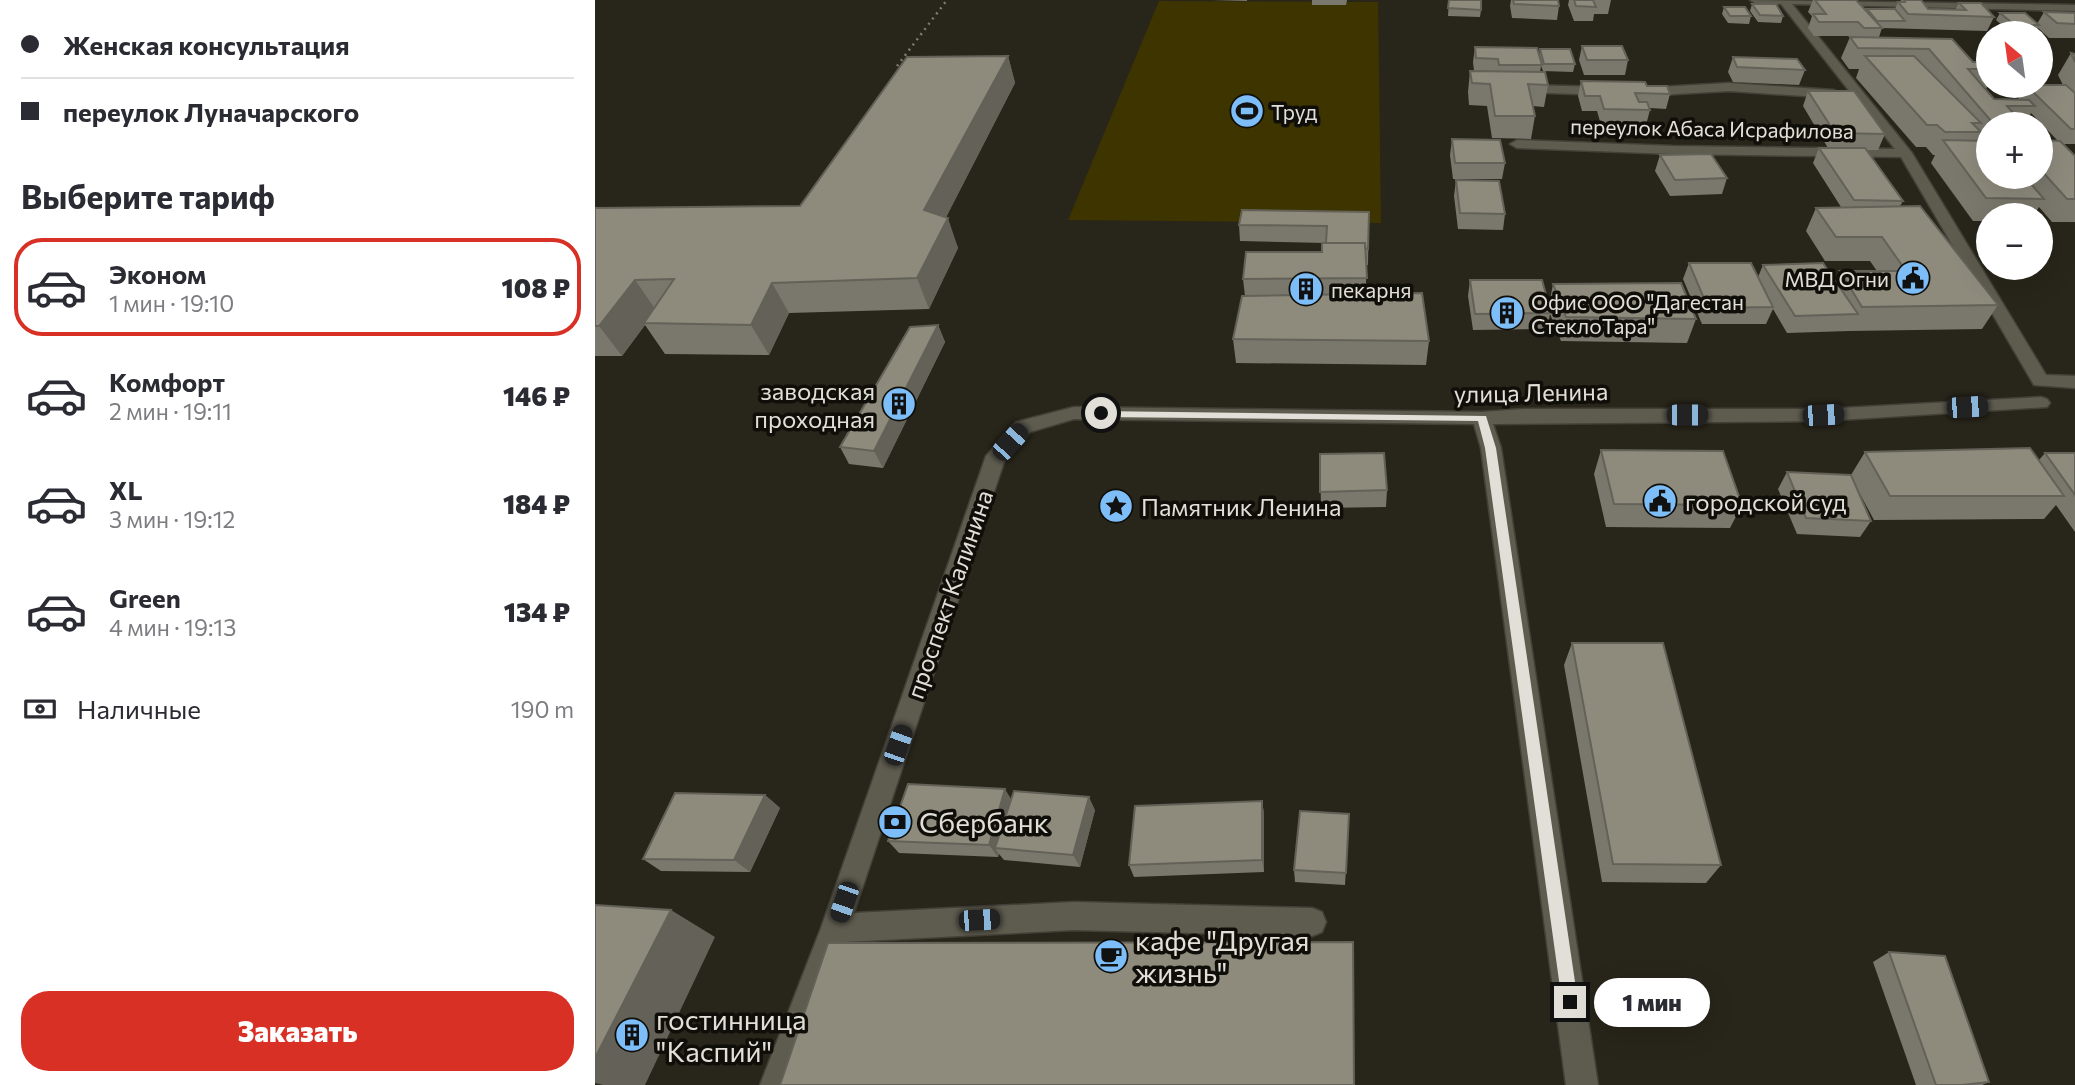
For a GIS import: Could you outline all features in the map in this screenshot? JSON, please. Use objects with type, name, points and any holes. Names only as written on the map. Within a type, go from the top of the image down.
[{"type":"street","points":[[1755,0],[2042,3],[2075,8]]},
{"type":"street","points":[[1785,2],[1905,153],[2041,381],[2075,382]]},
{"type":"street","points":[[1503,88],[1651,92],[1729,87],[1859,93]]},
{"type":"street","name":"переулок Абаса Исрафилова","points":[[1517,144],[1673,150],[1905,153]]},
{"type":"street","name":"улица Ленина","points":[[1023,426],[1074,413],[1482,418],[1524,415],[1823,415],[2041,403]]},
{"type":"street","points":[[1482,418],[1491,448],[1582,1085]]},
{"type":"street","name":"проспект Калинина","points":[[776,1085],[835,928],[996,456],[1023,426]]},
{"type":"street","points":[[835,928],[1074,916],[1312,922]]},
{"type":"shaded area","name":"Труд","points":[[1159,1],[1378,2],[1381,223],[1068,220]]},
{"type":"building","points":[[1449,0],[1481,0],[1481,10],[1448,8]]},
{"type":"building","points":[[1513,0],[1558,0],[1559,6],[1514,4]]},
{"type":"building","points":[[1574,0],[1593,0],[1596,7],[1576,6]]},
{"type":"building","points":[[1815,0],[1856,0],[1882,28],[1864,28],[1858,22],[1819,22],[1813,14],[1826,14]]},
{"type":"building","points":[[1904,0],[1921,0],[1928,9],[1966,10],[1959,3],[1981,3],[1994,17],[1908,14],[1898,2],[1905,2]]},
{"type":"building","points":[[1752,4],[1776,4],[1783,16],[1760,15]]},
{"type":"building","points":[[1724,7],[1745,7],[1751,16],[1730,16]]},
{"type":"building","points":[[1867,9],[1895,9],[1905,21],[1877,21]]},
{"type":"building","points":[[2044,12],[2075,13],[2075,24],[2057,23]]},
{"type":"building","points":[[2000,13],[2025,13],[2034,21],[2010,21]]},
{"type":"building","points":[[1850,37],[1952,39],[1976,62],[1976,69],[1968,69],[1976,78],[1976,98],[2029,100],[2035,106],[2007,106],[2012,112],[1983,112],[1929,49],[1858,48]]},
{"type":"building","points":[[1582,46],[1622,46],[1628,60],[1587,60]]},
{"type":"building","points":[[1475,47],[1537,48],[1542,65],[1499,65],[1498,59],[1476,58]]},
{"type":"building","points":[[1540,49],[1570,49],[1575,64],[1544,64]]},
{"type":"building","points":[[1008,56],[924,210],[948,218],[917,278],[772,283],[751,325],[644,323],[674,279],[635,280],[599,326],[595,326],[595,208],[800,206],[907,57]]},
{"type":"building","points":[[1865,56],[1914,56],[1976,118],[1976,123],[1972,123],[1976,132],[1945,132],[1937,125],[1927,125]]},
{"type":"building","points":[[1733,57],[1797,59],[1805,70],[1737,67]]},
{"type":"building","points":[[1470,71],[1545,72],[1548,85],[1528,84],[1535,116],[1495,116],[1490,84],[1472,83]]},
{"type":"building","points":[[1581,81],[1645,82],[1647,86],[1667,86],[1670,94],[1635,93],[1639,102],[1647,102],[1650,110],[1604,109],[1600,96],[1585,96]]},
{"type":"building","points":[[2053,85],[2066,85],[2075,93],[2075,129],[2071,129],[2039,98],[2053,98]]},
{"type":"building","points":[[1808,91],[1854,91],[1885,134],[1835,133]]},
{"type":"building","points":[[1452,139],[1500,140],[1505,163],[1455,163]]},
{"type":"building","points":[[1943,140],[1976,141],[1976,185]]},
{"type":"building","points":[[2053,141],[2060,141],[2075,156],[2075,199],[2067,199],[2053,183]]},
{"type":"building","points":[[1819,148],[1865,148],[1903,201],[1854,200]]},
{"type":"building","points":[[1711,154],[1727,178],[1675,180],[1660,155]]},
{"type":"building","points":[[1456,180],[1499,181],[1505,214],[1460,213]]},
{"type":"building","points":[[1979,189],[2035,189],[2044,199],[1986,198]]},
{"type":"building","points":[[1920,206],[1998,305],[1862,307],[1840,271],[1906,271],[1882,237],[1836,237],[1816,208]]},
{"type":"building","points":[[1242,210],[1369,212],[1368,249],[1365,248],[1365,243],[1326,243],[1327,226],[1239,225]]},
{"type":"building","points":[[1322,243],[1365,243],[1367,278],[1243,279],[1246,252],[1322,252]]},
{"type":"building","points":[[1689,263],[1751,263],[1773,307],[1708,308]]},
{"type":"building","points":[[1823,263],[1858,314],[1795,316],[1763,265]]},
{"type":"building","points":[[1470,280],[1542,280],[1551,313],[1475,314]]},
{"type":"building","points":[[1681,283],[1696,319],[1566,317],[1553,284]]},
{"type":"building","points":[[1422,293],[1429,341],[1233,339],[1242,296]]},
{"type":"building","points":[[938,325],[874,451],[840,447],[910,327]]},
{"type":"building","points":[[2030,448],[2064,496],[1890,496],[1865,452]]},
{"type":"building","points":[[1601,450],[1723,451],[1742,505],[1614,504]]},
{"type":"building","points":[[1384,453],[1387,490],[1320,492],[1320,454]]},
{"type":"building","points":[[2045,453],[2075,453],[2075,495]]},
{"type":"building","points":[[1787,472],[1851,475],[1871,521],[1806,518]]},
{"type":"building","points":[[1572,643],[1663,643],[1721,865],[1613,864]]},
{"type":"building","points":[[908,784],[1005,789],[989,845],[888,841]]},
{"type":"building","points":[[1014,791],[1089,797],[1073,855],[995,848]]},
{"type":"building","points":[[675,793],[765,795],[734,860],[643,859]]},
{"type":"building","points":[[1262,801],[1262,860],[1129,865],[1135,806]]},
{"type":"building","points":[[1300,811],[1349,814],[1346,873],[1294,870]]},
{"type":"building","points":[[595,905],[671,910],[595,1058]]},
{"type":"building","points":[[1353,942],[1354,1085],[780,1085],[828,943]]},
{"type":"building","points":[[1889,952],[1945,956],[1989,1082],[1936,1085]]},
{"type":"railway","points":[[897,66],[947,0]]},
{"type":"place","name":"Труд","points":[[1247,111]]},
{"type":"place","name":"МВД Огни","points":[[1913,278]]},
{"type":"place","name":"пекарня","points":[[1306,289]]},
{"type":"place","name":"Офис ООО \"Дагестан СтеклоТара\"","points":[[1507,313]]},
{"type":"place","name":"заводская проходная","points":[[899,404]]},
{"type":"place","name":"городской суд","points":[[1660,501]]},
{"type":"place","name":"Памятник Ленина","points":[[1116,506]]},
{"type":"place","name":"Сбербанк","points":[[895,822]]},
{"type":"place","name":"кафе \"Другая жизнь\"","points":[[1111,956]]},
{"type":"place","name":"гостинница \"Каспий\"","points":[[632,1035]]},
{"type":"route","points":[[1101,413],[1482,418],[1491,448],[1570,1002]]}]
